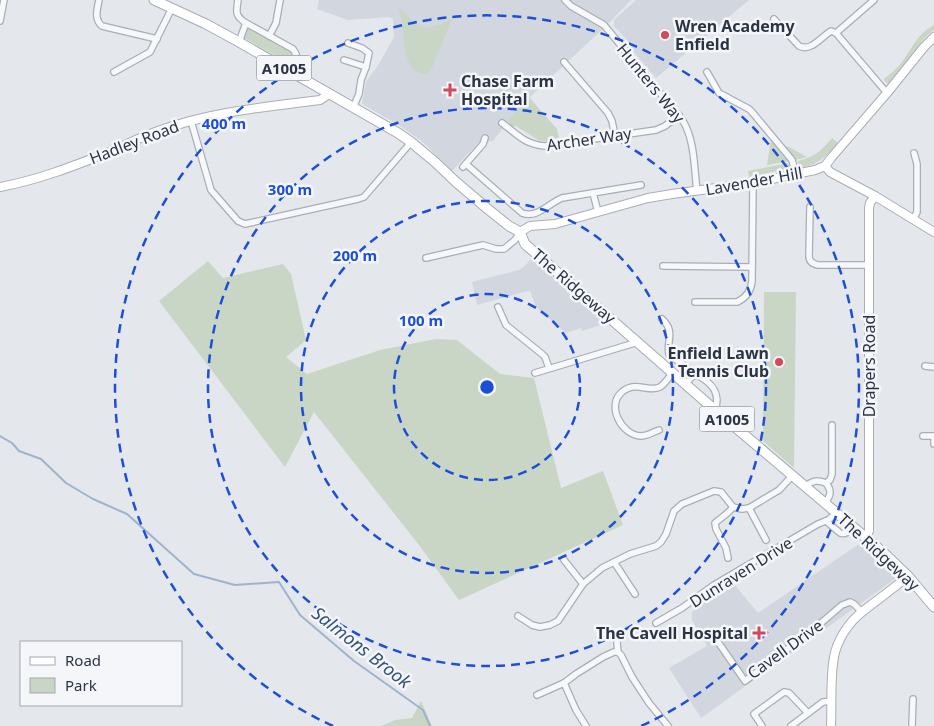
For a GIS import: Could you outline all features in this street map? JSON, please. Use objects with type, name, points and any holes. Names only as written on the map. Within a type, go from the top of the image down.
[{"type":"main road","name":"The Ridgeway","points":[[154,0],[206,24],[239,42],[411,142],[469,193],[509,226],[520,232],[526,244],[715,410],[866,537],[908,576],[934,607]]},
{"type":"street","points":[[0,21],[4,0]]},
{"type":"street","points":[[99,0],[96,15],[98,22],[102,26],[157,39]]},
{"type":"street","points":[[238,0],[237,14],[239,18],[295,52],[294,60],[288,70]]},
{"type":"street","points":[[269,36],[276,23],[280,0]]},
{"type":"street","name":"Hunters Way","points":[[565,0],[571,6],[604,25],[610,31],[679,115],[689,133],[697,191]]},
{"type":"street","points":[[836,33],[874,0]]},
{"type":"street","points":[[114,72],[152,49],[172,8]]},
{"type":"street","points":[[774,18],[798,45],[804,48],[811,46],[827,33],[836,33],[887,93]]},
{"type":"street","points":[[239,42],[246,23]]},
{"type":"street","name":"Lavender Hill","points":[[520,232],[530,226],[555,224],[648,198],[753,183],[815,170],[825,166],[934,37]]},
{"type":"street","points":[[348,43],[362,48],[368,53],[359,94],[353,108]]},
{"type":"street","points":[[344,60],[366,67]]},
{"type":"street","points":[[564,62],[608,113],[615,136]]},
{"type":"street","points":[[707,72],[719,93],[752,112],[792,160],[796,174]]},
{"type":"street","name":"Hadley Road","points":[[0,187],[31,181],[55,173],[158,131],[191,121],[237,110],[320,100],[329,94]]},
{"type":"street","name":"Archer Way","points":[[502,123],[524,141],[537,146],[545,146],[660,128],[679,115]]},
{"type":"street","points":[[191,121],[211,190],[238,221],[245,224],[358,199],[368,192],[411,142]]},
{"type":"street","points":[[485,138],[483,144],[465,165],[522,213],[527,215],[534,214],[562,198],[641,185]]},
{"type":"street","points":[[913,220],[918,207],[917,164],[914,153]]},
{"type":"street","points":[[825,166],[830,172],[875,196],[934,232]]},
{"type":"street","points":[[695,302],[732,302],[742,300],[750,292],[752,286],[753,183]]},
{"type":"street","points":[[593,193],[598,212]]},
{"type":"street","name":"Drapers Road","points":[[866,537],[869,531],[869,208],[875,196]]},
{"type":"street","points":[[810,207],[809,256],[811,262],[818,265],[869,265]]},
{"type":"street","points":[[426,258],[480,245],[496,249],[504,248],[509,246],[520,232]]},
{"type":"street","points":[[663,266],[752,267]]},
{"type":"street","points":[[498,307],[506,325],[545,357],[549,368]]},
{"type":"street","points":[[662,318],[666,322],[671,339],[668,345],[669,354],[714,388],[718,400],[715,410]]},
{"type":"street","points":[[535,373],[639,342]]},
{"type":"street","points":[[925,366],[934,367]]},
{"type":"street","points":[[659,430],[642,436],[636,435],[627,429],[620,423],[617,417],[616,399],[620,393],[634,386],[650,389],[660,387],[673,372]]},
{"type":"street","points":[[686,383],[695,375]]},
{"type":"street","points":[[826,483],[830,480],[832,474],[832,425]]},
{"type":"street","points":[[923,436],[934,436],[934,444]]},
{"type":"street","points":[[518,616],[532,625],[540,627],[550,626],[558,621],[583,584],[602,568],[630,554],[650,548],[661,542],[666,534],[674,510],[682,504],[714,491],[721,492],[733,507],[749,508],[779,490],[793,475]]},
{"type":"street","points":[[806,486],[815,480],[826,483],[831,492],[825,503]]},
{"type":"street","points":[[728,558],[726,548],[716,529],[716,524],[733,507]]},
{"type":"street","points":[[749,508],[766,540]]},
{"type":"street","name":"Dunraven Drive","points":[[656,623],[682,608],[714,585],[837,513]]},
{"type":"street","points":[[826,521],[842,534],[849,532],[853,527]]},
{"type":"street","points":[[564,560],[583,584]]},
{"type":"street","points":[[614,562],[635,594]]},
{"type":"street","points":[[831,726],[834,656],[839,641],[855,618],[908,576]]},
{"type":"street","name":"Cavell Drive","points":[[718,642],[745,681],[814,629],[842,605],[850,602],[862,612]]},
{"type":"street","points":[[618,637],[618,652],[632,677],[649,703],[669,726]]},
{"type":"street","points":[[537,695],[564,683],[603,657],[618,652]]},
{"type":"street","points":[[564,683],[576,710],[586,726]]},
{"type":"street","points":[[762,726],[754,714],[784,692],[789,693],[808,713]]},
{"type":"street","points":[[912,726],[913,699]]},
{"type":"street","points":[[791,726],[823,702],[832,701]]},
{"type":"shaded area","name":"Chase Farm Hospital","points":[[319,0],[631,0],[606,26],[519,107],[493,141],[478,143],[452,171],[424,143],[402,127],[362,104],[366,82],[379,64],[394,37],[393,19],[389,17],[348,20],[317,9]]},
{"type":"shaded area","name":"Wren Academy Enfield","points":[[636,0],[749,0],[656,78],[632,50],[630,43],[614,26],[614,20]]},
{"type":"shaded area","points":[[532,258],[607,323],[582,331],[581,328],[566,333],[536,307],[530,291],[477,305],[472,282],[519,270]]},
{"type":"shaded area","name":"The Cavell Hospital","points":[[862,542],[899,576],[701,718],[669,668],[707,646],[692,620],[692,612],[722,589],[734,584],[758,613]]},
{"type":"green space","points":[[398,8],[415,23],[425,28],[437,26],[452,19],[431,70],[426,74],[417,72],[407,58],[401,16]]},
{"type":"green space","points":[[934,25],[934,30],[922,41],[888,84],[884,79],[902,62],[919,37]]},
{"type":"green space","points":[[249,28],[292,51],[290,64],[244,38]]},
{"type":"green space","points":[[529,97],[557,129],[559,139],[538,140],[516,126],[510,127],[508,121]]},
{"type":"green space","points":[[832,138],[838,143],[826,156],[816,163],[799,167],[798,161],[817,153]]},
{"type":"green space","points":[[771,139],[790,161],[767,165]]},
{"type":"green space","points":[[787,146],[807,157],[795,160],[785,148]]},
{"type":"green space","points":[[789,163],[788,169],[749,177],[748,171]]},
{"type":"green space","points":[[208,261],[223,278],[283,264],[291,274],[306,340],[286,357],[307,374],[380,350],[436,339],[457,340],[500,374],[534,378],[561,488],[603,471],[623,525],[459,600],[419,545],[314,412],[285,467],[159,301]]},
{"type":"green space","name":"Enfield Lawn Tennis Club","points":[[764,292],[796,292],[794,468],[763,441]]},
{"type":"green space","points":[[421,701],[432,726],[381,726],[395,720],[412,718]]},
{"type":"waterway","name":"Salmons Brook","points":[[0,436],[12,443],[19,451],[41,459],[66,483],[93,499],[127,514],[194,574],[235,585],[279,582],[300,615],[354,661],[423,710],[430,726]]},
{"type":"place","name":"Wren Academy Enfield","points":[[665,35]]},
{"type":"place","name":"Chase Farm Hospital","points":[[450,90]]},
{"type":"place","name":"Enfield Lawn Tennis Club","points":[[779,362]]},
{"type":"place","name":"The Cavell Hospital","points":[[759,633]]}]
